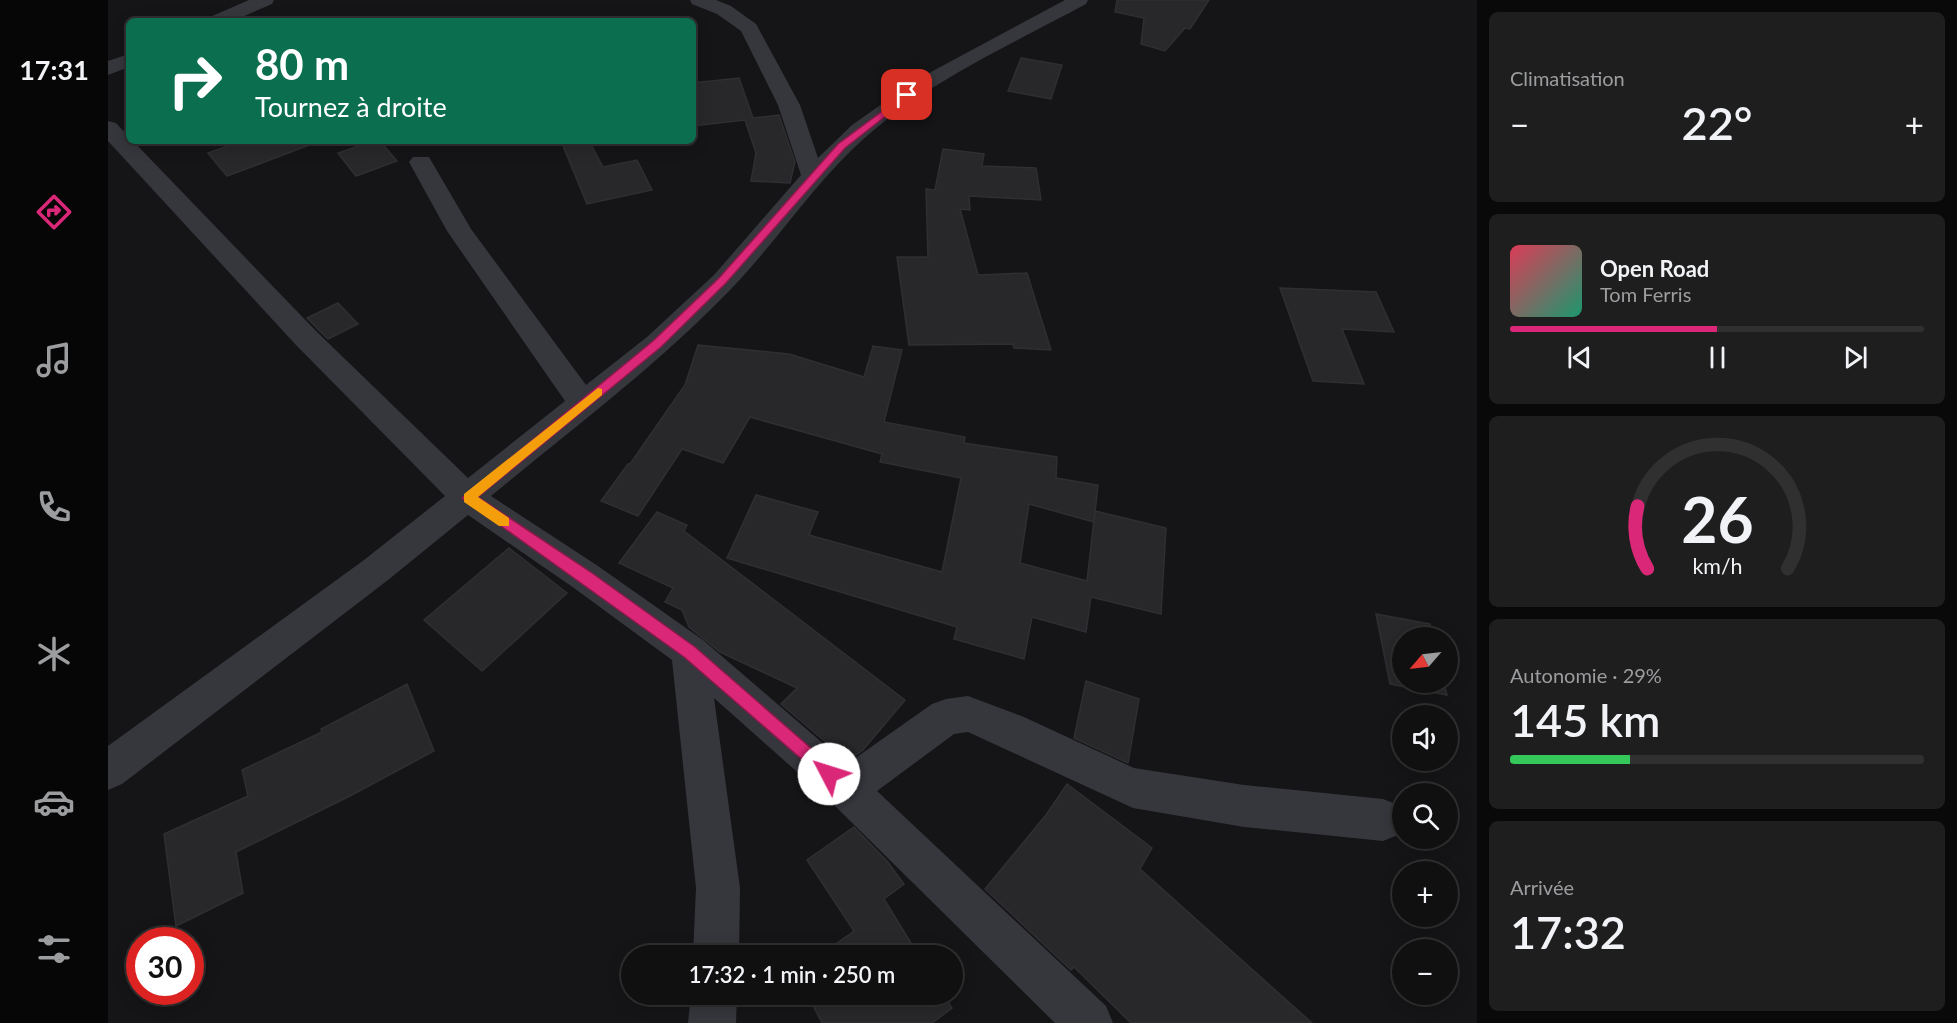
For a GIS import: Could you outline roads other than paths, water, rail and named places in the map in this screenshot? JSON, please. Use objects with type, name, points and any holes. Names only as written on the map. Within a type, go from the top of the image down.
[{"type":"street","points":[[224,18],[265,0]]},
{"type":"street","points":[[699,0],[724,10],[749,28],[789,105],[813,176]]},
{"type":"street","points":[[108,770],[468,498],[657,344],[723,281],[813,176],[860,130],[923,84],[1079,0]]},
{"type":"street","points":[[108,69],[126,61]]},
{"type":"street","points":[[108,128],[306,338],[468,498],[586,577],[690,652],[846,789],[1089,1023]]},
{"type":"street","points":[[422,162],[460,231],[583,404]]},
{"type":"street","points":[[690,652],[718,888],[716,945]]},
{"type":"street","points":[[846,789],[946,717],[968,714],[1010,730],[1063,757],[1133,788],[1244,806],[1383,820]]},
{"type":"street","points":[[712,1023],[713,1005]]}]
